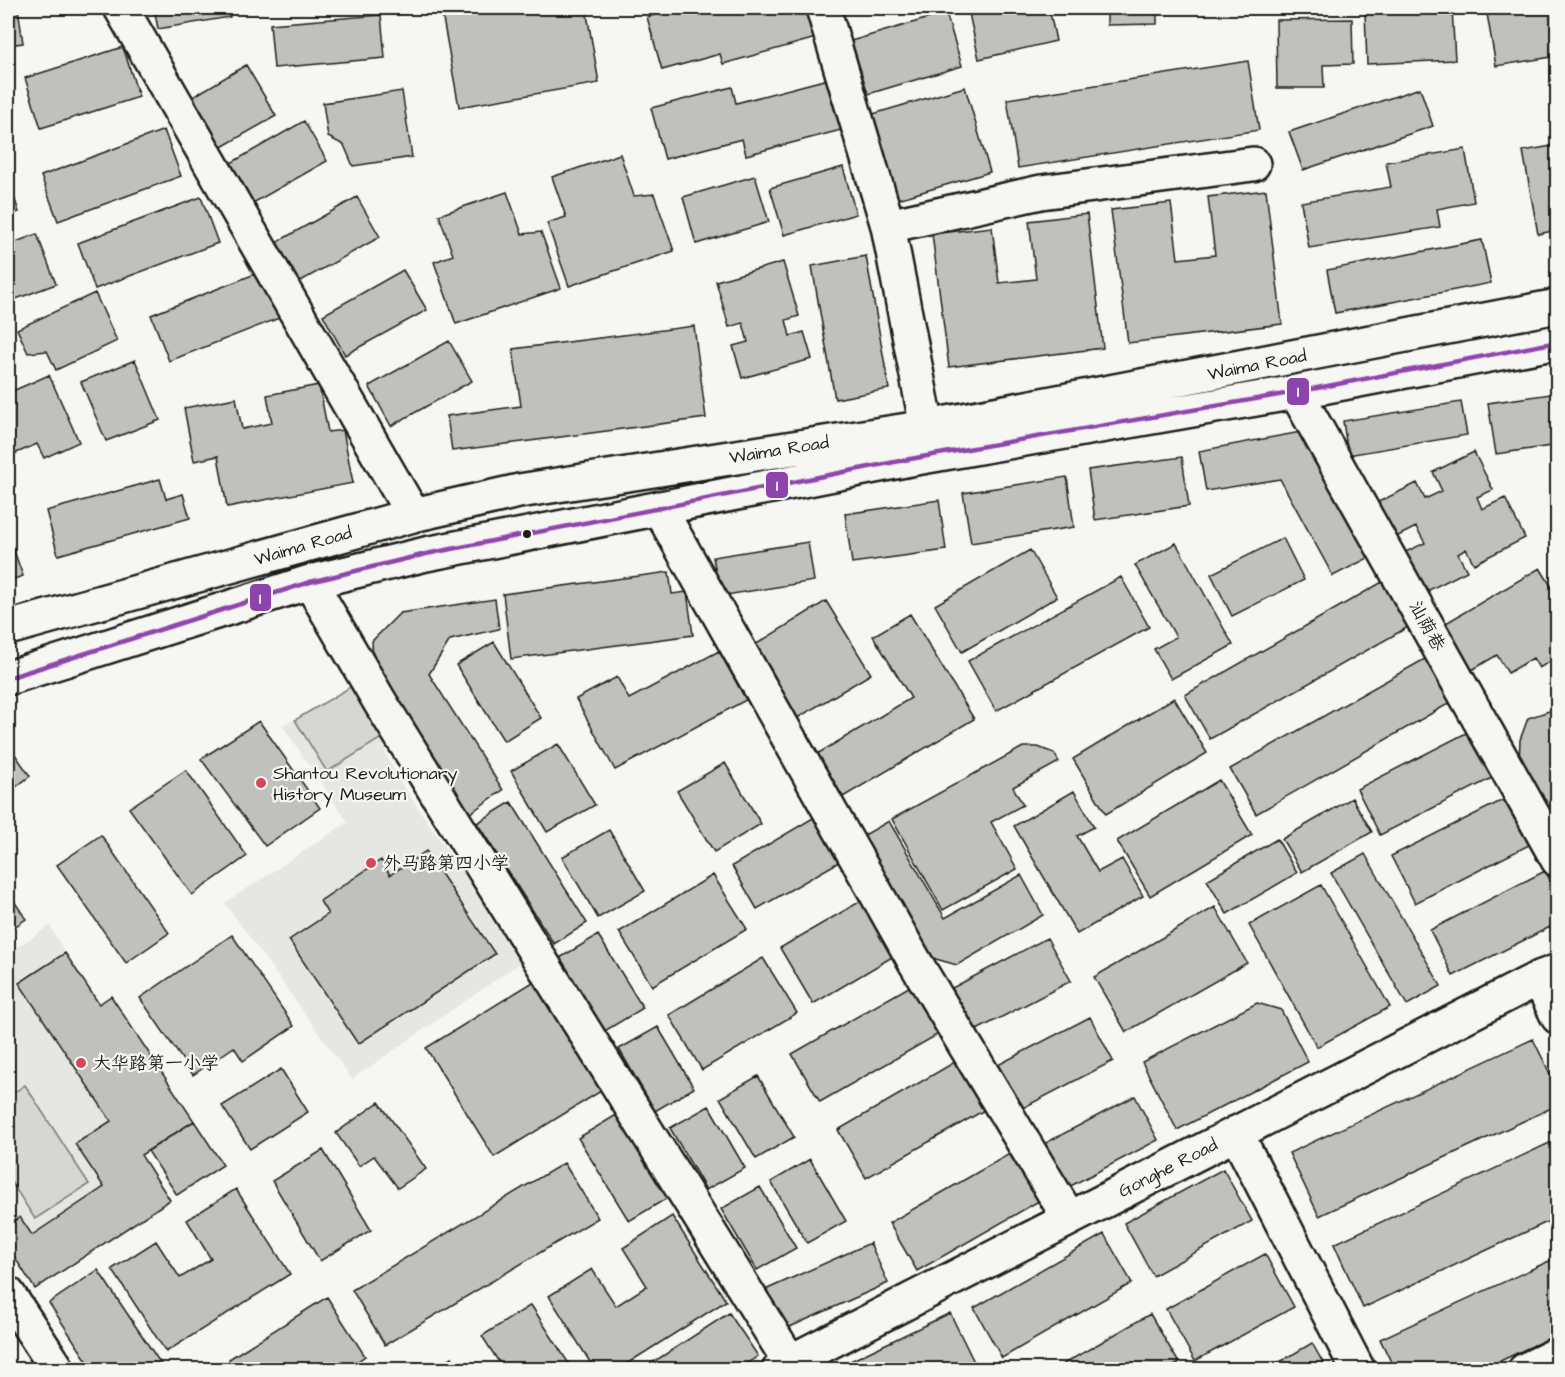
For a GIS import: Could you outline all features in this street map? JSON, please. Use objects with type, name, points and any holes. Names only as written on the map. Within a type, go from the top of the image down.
[{"type":"street","points":[[121,8],[413,515]]},
{"type":"street","points":[[823,8],[888,226],[927,427]]},
{"type":"street","points":[[888,226],[1041,192],[1253,164]]},
{"type":"street","name":"Waima Road","points":[[8,628],[413,515],[519,491],[927,427],[1557,306]]},
{"type":"street","name":"Waima Road","points":[[8,678],[310,582],[426,554],[910,459],[1296,392],[1557,342]]},
{"type":"street","name":"汕荫巷","points":[[1296,392],[1557,860]]},
{"type":"street","points":[[659,508],[915,962],[1069,1218]]},
{"type":"street","points":[[310,582],[380,702],[784,1366]]},
{"type":"street","points":[[1548,974],[1557,1017]]},
{"type":"street","name":"Gonghe Road","points":[[784,1366],[1548,974]]},
{"type":"street","points":[[1236,1133],[1358,1370]]},
{"type":"street","points":[[8,1294],[58,1370]]},
{"type":"street","points":[[1525,1370],[1557,1354]]},
{"type":"shaded area","name":"外马路第四小学","points":[[358,682],[383,737],[386,755],[401,783],[523,961],[352,1079],[225,903],[348,822],[282,725],[295,720]]},
{"type":"shaded area","points":[[352,686],[383,737],[327,772],[295,720]]},
{"type":"shaded area","name":"大华路第一小学","points":[[50,926],[99,1004],[111,996],[194,1121],[141,1155],[170,1200],[35,1289],[8,1248],[8,953]]},
{"type":"shaded area","points":[[25,1085],[89,1184],[35,1219],[8,1177],[8,1097]]},
{"type":"building","points":[[8,8],[18,8],[23,43],[8,45]]},
{"type":"building","points":[[154,8],[229,8],[230,17],[158,29]]},
{"type":"building","points":[[441,8],[586,8],[599,83],[459,107]]},
{"type":"building","points":[[679,8],[711,8],[712,11],[724,8],[808,8],[816,38],[723,64],[720,54],[662,70],[647,17]]},
{"type":"building","points":[[1049,8],[1056,41],[979,59],[968,9]]},
{"type":"building","points":[[1107,8],[1157,8],[1157,24],[1107,25]]},
{"type":"building","points":[[1452,8],[1455,60],[1367,64],[1365,11]]},
{"type":"building","points":[[1486,8],[1558,8],[1558,56],[1496,66]]},
{"type":"building","points":[[946,13],[962,66],[868,94],[851,41]]},
{"type":"building","points":[[381,15],[385,58],[274,68],[270,24]]},
{"type":"building","points":[[1352,19],[1353,64],[1323,65],[1324,88],[1277,88],[1276,20]]},
{"type":"building","points":[[123,47],[139,97],[41,128],[25,78]]},
{"type":"building","points":[[1248,61],[1259,130],[1018,168],[1007,99]]},
{"type":"building","points":[[246,65],[276,116],[220,148],[191,98]]},
{"type":"building","points":[[828,79],[841,130],[746,155],[742,139],[665,159],[651,108],[732,87],[736,103]]},
{"type":"building","points":[[965,87],[990,172],[898,199],[873,114]]},
{"type":"building","points":[[1420,88],[1433,126],[1303,170],[1289,132]]},
{"type":"building","points":[[402,91],[412,157],[353,166],[344,145],[328,137],[323,103]]},
{"type":"building","points":[[304,121],[327,161],[246,207],[224,167]]},
{"type":"building","points":[[164,130],[181,176],[58,221],[41,176]]},
{"type":"building","points":[[1558,145],[1558,230],[1538,234],[1523,151]]},
{"type":"building","points":[[1465,149],[1474,202],[1437,209],[1440,227],[1309,248],[1301,202],[1391,187],[1386,162]]},
{"type":"building","points":[[620,154],[634,196],[654,194],[674,251],[569,286],[547,223],[566,217],[552,177]]},
{"type":"building","points":[[843,167],[856,214],[784,235],[770,188]]},
{"type":"building","points":[[755,176],[769,222],[696,244],[683,197]]},
{"type":"building","points":[[8,178],[19,212],[8,216]]},
{"type":"building","points":[[1266,190],[1282,324],[1128,343],[1111,210],[1171,203],[1178,259],[1215,255],[1208,197]]},
{"type":"building","points":[[507,192],[522,234],[541,232],[561,288],[456,324],[434,262],[453,255],[439,215]]},
{"type":"building","points":[[201,197],[218,243],[95,289],[78,243]]},
{"type":"building","points":[[357,197],[380,237],[299,282],[277,242]]},
{"type":"building","points":[[1087,214],[1103,348],[949,367],[932,234],[992,227],[999,283],[1036,279],[1029,221]]},
{"type":"building","points":[[37,234],[56,284],[8,302],[8,245]]},
{"type":"building","points":[[1482,240],[1491,283],[1335,313],[1327,270]]},
{"type":"building","points":[[866,256],[889,389],[835,399],[812,266]]},
{"type":"building","points":[[783,262],[799,316],[786,320],[790,336],[804,332],[812,359],[742,378],[733,346],[748,342],[743,323],[729,327],[716,281]]},
{"type":"building","points":[[403,270],[427,310],[345,355],[323,315]]},
{"type":"building","points":[[260,272],[279,318],[169,361],[151,315]]},
{"type":"building","points":[[95,293],[117,341],[56,370],[47,351],[28,353],[17,329]]},
{"type":"building","points":[[694,326],[706,418],[452,451],[447,416],[521,406],[513,349]]},
{"type":"building","points":[[449,341],[472,381],[391,426],[369,386]]},
{"type":"building","points":[[135,360],[160,420],[106,441],[81,382]]},
{"type":"building","points":[[49,375],[79,442],[44,458],[37,444],[12,455],[8,445],[8,393]]},
{"type":"building","points":[[319,385],[328,432],[343,430],[353,483],[227,507],[218,456],[194,461],[184,408],[236,398],[242,429],[272,423],[267,395]]},
{"type":"building","points":[[1558,393],[1558,445],[1496,454],[1488,403]]},
{"type":"building","points":[[1461,402],[1467,435],[1348,455],[1343,421]]},
{"type":"building","points":[[1306,431],[1376,554],[1333,576],[1280,479],[1206,491],[1199,451]]},
{"type":"building","points":[[1474,452],[1493,490],[1477,497],[1482,509],[1505,498],[1525,538],[1474,564],[1466,549],[1458,554],[1467,571],[1419,595],[1399,555],[1425,543],[1416,527],[1390,540],[1372,505],[1417,483],[1425,499],[1442,491],[1433,472]]},
{"type":"building","points":[[1182,457],[1189,506],[1095,520],[1088,470]]},
{"type":"building","points":[[1067,477],[1074,527],[971,543],[963,493]]},
{"type":"building","points":[[160,479],[166,499],[183,494],[190,518],[58,555],[46,511]]},
{"type":"building","points":[[939,500],[946,550],[852,563],[845,514]]},
{"type":"building","points":[[8,534],[23,576],[8,581]]},
{"type":"building","points":[[1283,538],[1304,580],[1232,616],[1211,574]]},
{"type":"building","points":[[808,542],[814,581],[720,596],[713,557]]},
{"type":"building","points":[[1176,543],[1233,645],[1171,679],[1154,649],[1176,637],[1135,565]]},
{"type":"building","points":[[1030,550],[1057,597],[962,652],[935,605]]},
{"type":"building","points":[[1540,568],[1558,597],[1558,657],[1539,668],[1533,658],[1508,673],[1497,655],[1462,676],[1434,630]]},
{"type":"building","points":[[669,572],[672,594],[687,592],[693,635],[511,659],[503,594]]},
{"type":"building","points":[[1121,577],[1149,627],[996,711],[968,661]]},
{"type":"building","points":[[1384,581],[1410,626],[1210,739],[1185,695]]},
{"type":"building","points":[[495,599],[499,629],[450,640],[429,674],[503,790],[469,814],[373,660],[372,641],[400,613]]},
{"type":"building","points":[[826,601],[871,674],[794,720],[750,648]]},
{"type":"building","points":[[910,614],[974,719],[843,797],[817,754],[911,698],[873,636]]},
{"type":"building","points":[[494,642],[541,718],[504,741],[456,665]]},
{"type":"building","points":[[719,651],[746,700],[615,770],[576,699],[617,677],[629,699]]},
{"type":"building","points":[[1430,656],[1455,700],[1256,814],[1230,769]]},
{"type":"building","points":[[1174,698],[1207,753],[1106,814],[1073,759]]},
{"type":"building","points":[[1558,708],[1558,839],[1519,763],[1520,740],[1528,718]]},
{"type":"building","name":"Shantou Revolutionary History Museum","points":[[259,721],[320,808],[265,846],[201,759]]},
{"type":"building","points":[[1472,730],[1496,776],[1380,835],[1357,789]]},
{"type":"building","points":[[8,744],[30,776],[8,793]]},
{"type":"building","points":[[558,744],[595,805],[547,832],[511,771]]},
{"type":"building","points":[[1023,747],[1038,747],[1054,753],[1059,762],[1013,787],[1023,805],[991,822],[1017,869],[943,910],[892,819]]},
{"type":"building","points":[[725,763],[761,824],[714,852],[677,791]]},
{"type":"building","name":"Shantou Revolutionary History Museum","points":[[186,770],[247,856],[192,895],[129,808]]},
{"type":"building","points":[[1219,780],[1252,835],[1150,896],[1117,841]]},
{"type":"building","points":[[1074,791],[1094,827],[1077,836],[1098,872],[1122,859],[1143,896],[1077,934],[1014,826]]},
{"type":"building","points":[[1352,798],[1372,832],[1302,872],[1282,839]]},
{"type":"building","points":[[1507,798],[1531,844],[1415,903],[1391,856]]},
{"type":"building","points":[[511,802],[587,923],[554,944],[477,823]]},
{"type":"building","points":[[813,818],[839,862],[757,909],[732,866]]},
{"type":"building","points":[[889,821],[945,918],[1021,875],[1043,915],[957,965],[918,954],[854,841]]},
{"type":"building","points":[[609,830],[645,891],[598,918],[562,857]]},
{"type":"building","points":[[101,835],[169,933],[126,963],[57,865]]},
{"type":"building","points":[[1277,839],[1297,873],[1227,914],[1207,880]]},
{"type":"building","points":[[426,851],[495,954],[358,1044],[289,940],[328,914],[320,901],[381,860],[390,875]]},
{"type":"building","points":[[1365,854],[1441,986],[1407,1005],[1331,873]]},
{"type":"building","points":[[1545,871],[1558,894],[1558,923],[1453,976],[1430,930]]},
{"type":"building","points":[[713,875],[747,929],[652,986],[619,932]]},
{"type":"building","points":[[1321,885],[1390,1007],[1317,1047],[1249,925]]},
{"type":"building","points":[[8,892],[26,919],[8,931]]},
{"type":"building","points":[[866,898],[899,953],[813,1004],[780,948]]},
{"type":"building","points":[[1215,907],[1247,963],[1126,1032],[1094,977]]},
{"type":"building","points":[[232,935],[294,1026],[243,1061],[234,1047],[193,1075],[140,998]]},
{"type":"building","points":[[598,935],[643,1008],[603,1032],[558,959]]},
{"type":"building","points":[[1047,938],[1071,981],[975,1031],[952,988]]},
{"type":"building","points":[[65,953],[99,1004],[111,996],[194,1121],[141,1155],[170,1200],[35,1289],[8,1247],[8,1225],[20,1217],[32,1235],[104,1187],[75,1144],[111,1121],[19,983]]},
{"type":"building","points":[[763,958],[797,1013],[702,1070],[669,1015]]},
{"type":"building","points":[[533,982],[601,1091],[494,1157],[426,1048]]},
{"type":"building","points":[[914,984],[942,1032],[820,1102],[792,1054]]},
{"type":"building","points":[[1257,1003],[1281,1010],[1308,1062],[1177,1130],[1142,1062]]},
{"type":"building","points":[[1090,1017],[1113,1061],[1017,1111],[994,1067]]},
{"type":"building","points":[[658,1027],[694,1088],[655,1111],[619,1049]]},
{"type":"building","points":[[1533,1039],[1558,1090],[1558,1105],[1319,1216],[1289,1153]]},
{"type":"building","points":[[960,1059],[988,1108],[866,1178],[838,1130]]},
{"type":"building","points":[[281,1069],[308,1112],[250,1149],[222,1106]]},
{"type":"building","points":[[758,1076],[794,1137],[756,1159],[720,1098]]},
{"type":"building","points":[[1135,1096],[1158,1140],[1063,1190],[1040,1146]]},
{"type":"building","points":[[379,1102],[426,1169],[398,1188],[374,1156],[359,1166],[336,1133]]},
{"type":"building","points":[[709,1106],[745,1168],[706,1190],[670,1128]]},
{"type":"building","points":[[618,1114],[669,1197],[629,1221],[578,1138]]},
{"type":"building","points":[[194,1121],[223,1165],[177,1195],[148,1151]]},
{"type":"building","points":[[1558,1139],[1558,1217],[1363,1308],[1334,1244]]},
{"type":"building","points":[[323,1150],[371,1230],[320,1261],[272,1181]]},
{"type":"building","points":[[1011,1153],[1039,1201],[917,1271],[889,1223]]},
{"type":"building","points":[[810,1159],[846,1221],[807,1243],[771,1182]]},
{"type":"building","points":[[564,1163],[598,1218],[385,1345],[352,1290]]},
{"type":"building","points":[[1223,1169],[1252,1221],[1153,1276],[1124,1223]]},
{"type":"building","points":[[760,1187],[796,1248],[757,1270],[721,1209]]},
{"type":"building","points":[[236,1189],[290,1274],[166,1352],[112,1269],[156,1241],[180,1278],[211,1259],[187,1220]]},
{"type":"building","points":[[672,1216],[726,1301],[617,1370],[595,1370],[549,1296],[592,1269],[616,1306],[647,1286],[623,1248]]},
{"type":"building","points":[[1104,1234],[1132,1283],[1002,1358],[974,1308]]},
{"type":"building","points":[[870,1243],[888,1283],[781,1331],[763,1291]]},
{"type":"building","points":[[1265,1254],[1294,1307],[1195,1361],[1166,1309]]},
{"type":"building","points":[[1558,1257],[1558,1334],[1481,1370],[1395,1370],[1380,1339]]},
{"type":"building","points":[[98,1270],[165,1370],[93,1370],[49,1303]]},
{"type":"building","points":[[327,1297],[365,1356],[345,1370],[235,1370],[229,1359]]},
{"type":"building","points":[[531,1305],[573,1370],[504,1370],[482,1336]]},
{"type":"building","points":[[729,1313],[758,1356],[737,1370],[641,1370]]},
{"type":"building","points":[[950,1313],[978,1370],[839,1370],[838,1367]]},
{"type":"building","points":[[1150,1314],[1179,1363],[1168,1370],[1053,1370]]},
{"type":"building","points":[[1312,1343],[1327,1370],[1266,1370]]},
{"type":"building","points":[[452,1357],[460,1370],[432,1370]]},
{"type":"transit line","name":"1","points":[[8,678],[310,582],[426,554],[910,459],[1296,392],[1558,342]]},
{"type":"place","name":"Shantou Revolutionary History Museum","points":[[261,783]]},
{"type":"place","name":"外马路第四小学","points":[[371,863]]},
{"type":"place","name":"大华路第一小学","points":[[81,1063]]}]
